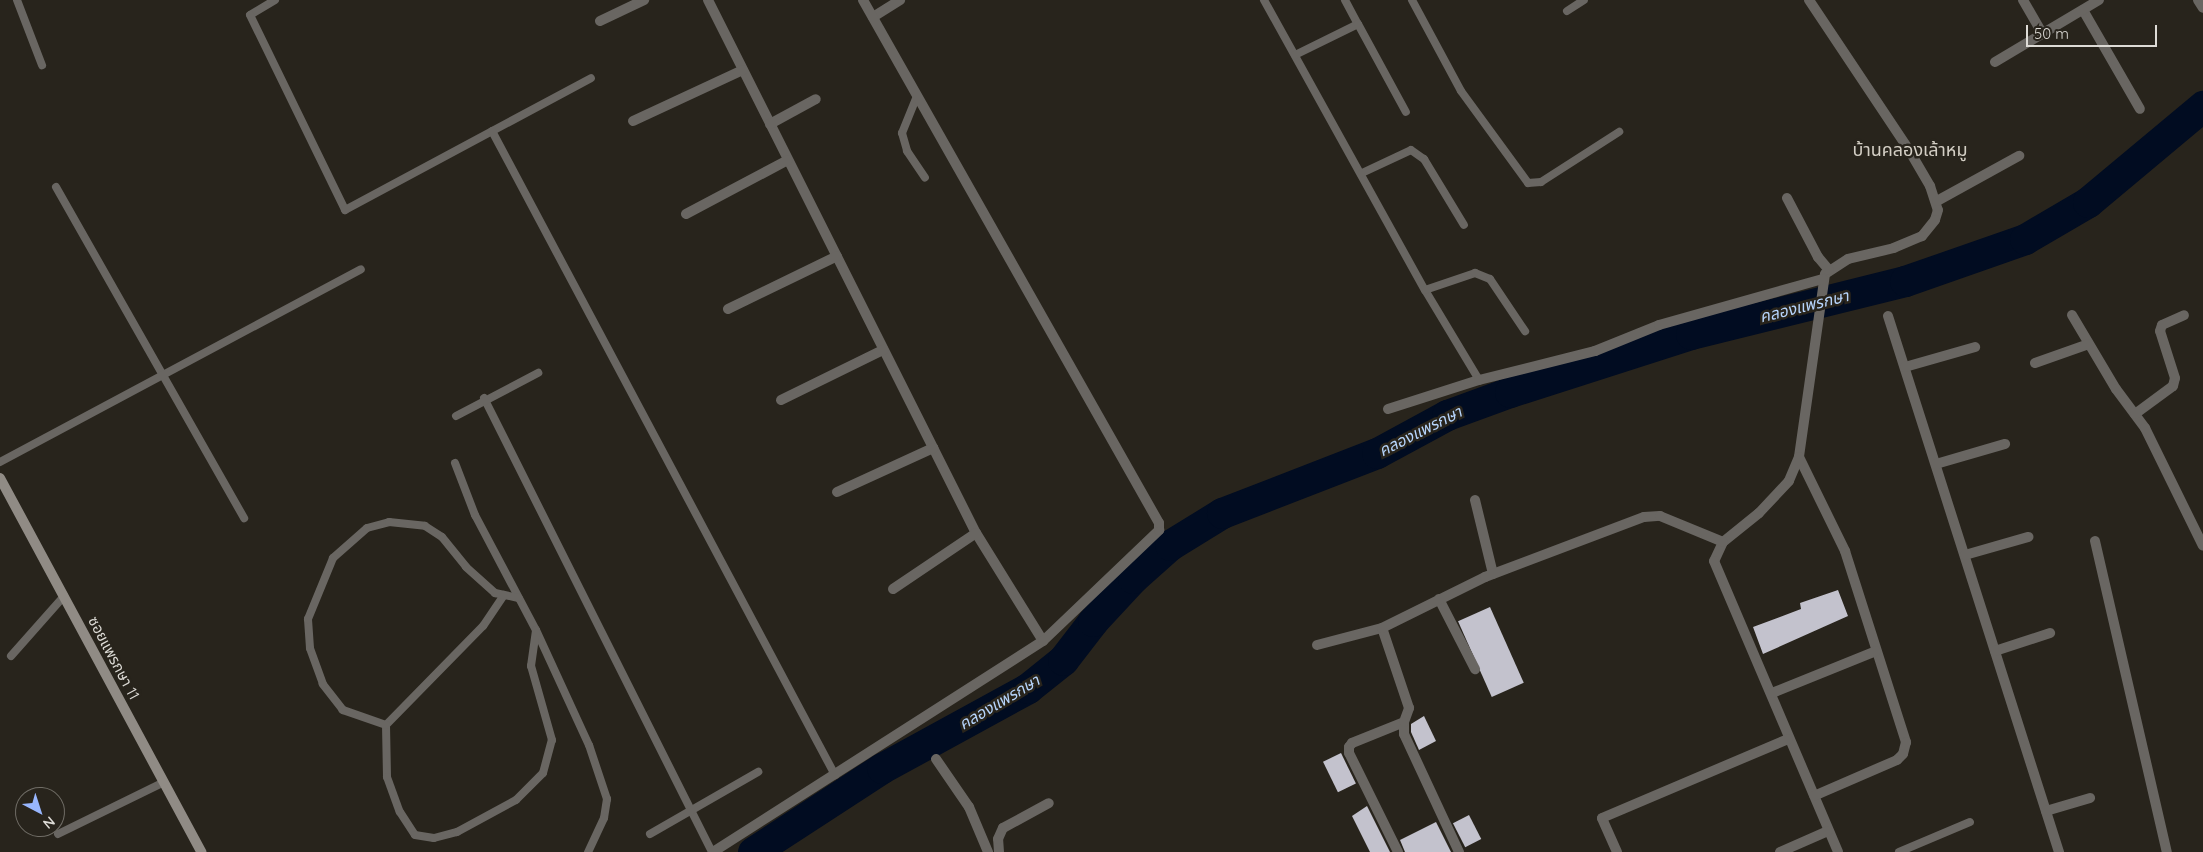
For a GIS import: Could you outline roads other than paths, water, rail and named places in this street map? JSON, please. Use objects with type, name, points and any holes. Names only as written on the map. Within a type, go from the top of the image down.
[{"type":"street","points":[[600,21],[644,0]]},
{"type":"street","points":[[708,0],[976,534],[1043,641]]},
{"type":"street","points":[[713,852],[1043,641],[1154,535],[1159,524],[863,0]]},
{"type":"street","points":[[873,17],[900,0]]},
{"type":"street","points":[[1388,409],[1479,380],[1594,351],[1659,325],[1825,279],[1848,259],[1894,248],[1922,236],[1935,220],[1937,201],[1909,150],[1809,0]]},
{"type":"street","points":[[2023,0],[2043,34]]},
{"type":"street","points":[[1994,62],[2099,0]]},
{"type":"street","points":[[2198,0],[2203,8]]},
{"type":"street","points":[[2083,10],[2140,109]]},
{"type":"street","points":[[633,121],[743,70]]},
{"type":"street","points":[[770,124],[816,99]]},
{"type":"street","points":[[1937,201],[2019,156]]},
{"type":"street","points":[[686,214],[788,160]]},
{"type":"street","points":[[1787,198],[1818,257],[1825,279],[1819,313],[1810,397],[1799,457],[1789,481],[1778,494],[1723,542],[1714,560],[1772,693],[1788,739],[1838,852]]},
{"type":"street","points":[[728,309],[836,256]]},
{"type":"street","points":[[2072,315],[2145,428],[2203,546]]},
{"type":"street","points":[[2135,414],[2173,386],[2175,378],[2160,331],[2162,325],[2184,315]]},
{"type":"street","points":[[1888,316],[2059,852]]},
{"type":"street","points":[[2034,363],[2089,344]]},
{"type":"street","points":[[1905,367],[1975,347]]},
{"type":"street","points":[[781,400],[883,350]]},
{"type":"street","points":[[1936,464],[2005,444]]},
{"type":"street","points":[[837,492],[933,448]]},
{"type":"street","points":[[1799,457],[1845,551],[1906,749],[1896,760],[1814,796]]},
{"type":"street","name":"ซอยแพรกษา 11","points":[[0,478],[201,852]]},
{"type":"street","points":[[1475,500],[1493,574]]},
{"type":"street","points":[[1317,645],[1382,628],[1493,574],[1644,517],[1660,516],[1723,542]]},
{"type":"street","points":[[893,589],[976,534]]},
{"type":"street","points":[[1965,555],[2028,536]]},
{"type":"street","points":[[2095,540],[2167,852]]},
{"type":"street","points":[[1440,599],[1475,669]]},
{"type":"street","points":[[1382,628],[1409,708],[1404,722],[1407,740],[1459,852]]},
{"type":"street","points":[[1995,651],[2050,633]]},
{"type":"street","points":[[1772,693],[1876,651]]},
{"type":"street","points":[[1398,852],[1349,753],[1349,747],[1352,743],[1404,722]]},
{"type":"street","points":[[1616,852],[1602,818],[1788,739]]},
{"type":"street","points":[[936,759],[969,807],[988,852]]},
{"type":"street","points":[[2046,811],[2090,798]]},
{"type":"street","points":[[999,852],[998,839],[1003,828],[1049,804]]},
{"type":"street","points":[[1780,852],[1828,831]]},
{"type":"lane","points":[[18,0],[42,65]]},
{"type":"lane","points":[[275,0],[250,15],[345,210],[591,78]]},
{"type":"lane","points":[[1264,0],[1362,173],[1425,290],[1479,380]]},
{"type":"lane","points":[[1345,0],[1406,112]]},
{"type":"lane","points":[[1412,0],[1460,91],[1528,183],[1541,182],[1619,132]]},
{"type":"lane","points":[[1567,11],[1584,0]]},
{"type":"lane","points":[[1295,54],[1358,24]]},
{"type":"lane","points":[[917,96],[902,133],[907,151],[924,178]]},
{"type":"lane","points":[[492,130],[835,775]]},
{"type":"lane","points":[[1362,173],[1411,150],[1424,159],[1464,225]]},
{"type":"lane","points":[[56,187],[244,518]]},
{"type":"lane","points":[[0,462],[361,269]]},
{"type":"lane","points":[[1425,290],[1475,273],[1490,279],[1525,330]]},
{"type":"lane","points":[[456,416],[484,398],[538,373]]},
{"type":"lane","points":[[484,398],[713,852]]},
{"type":"lane","points":[[454,463],[475,515],[536,630],[589,745],[607,799],[604,818],[588,852]]},
{"type":"lane","points":[[386,725],[343,710],[323,684],[310,648],[308,619],[333,558],[367,528],[389,522],[425,526],[442,537],[484,584],[495,593],[518,598]]},
{"type":"lane","points":[[504,595],[483,626],[386,725],[387,777],[400,812],[416,835],[434,838],[457,832],[516,800],[543,773],[552,740],[532,666],[536,630]]},
{"type":"lane","points":[[11,656],[64,596]]},
{"type":"lane","points":[[650,834],[758,772]]},
{"type":"lane","points":[[65,831],[164,782]]},
{"type":"lane","points":[[1899,852],[1970,822]]},
{"type":"waterway","name":"คลองแพรกษา","points":[[753,852],[882,768],[1028,688],[1063,660],[1093,621],[1133,578],[1170,545],[1222,513],[1377,453],[1447,415],[1510,392],[1691,334],[1905,281],[2025,239],[2088,202],[2203,106]]},
{"type":"district","name":"บ้านคลองเล้าหมู","points":[[1910,150]]}]
